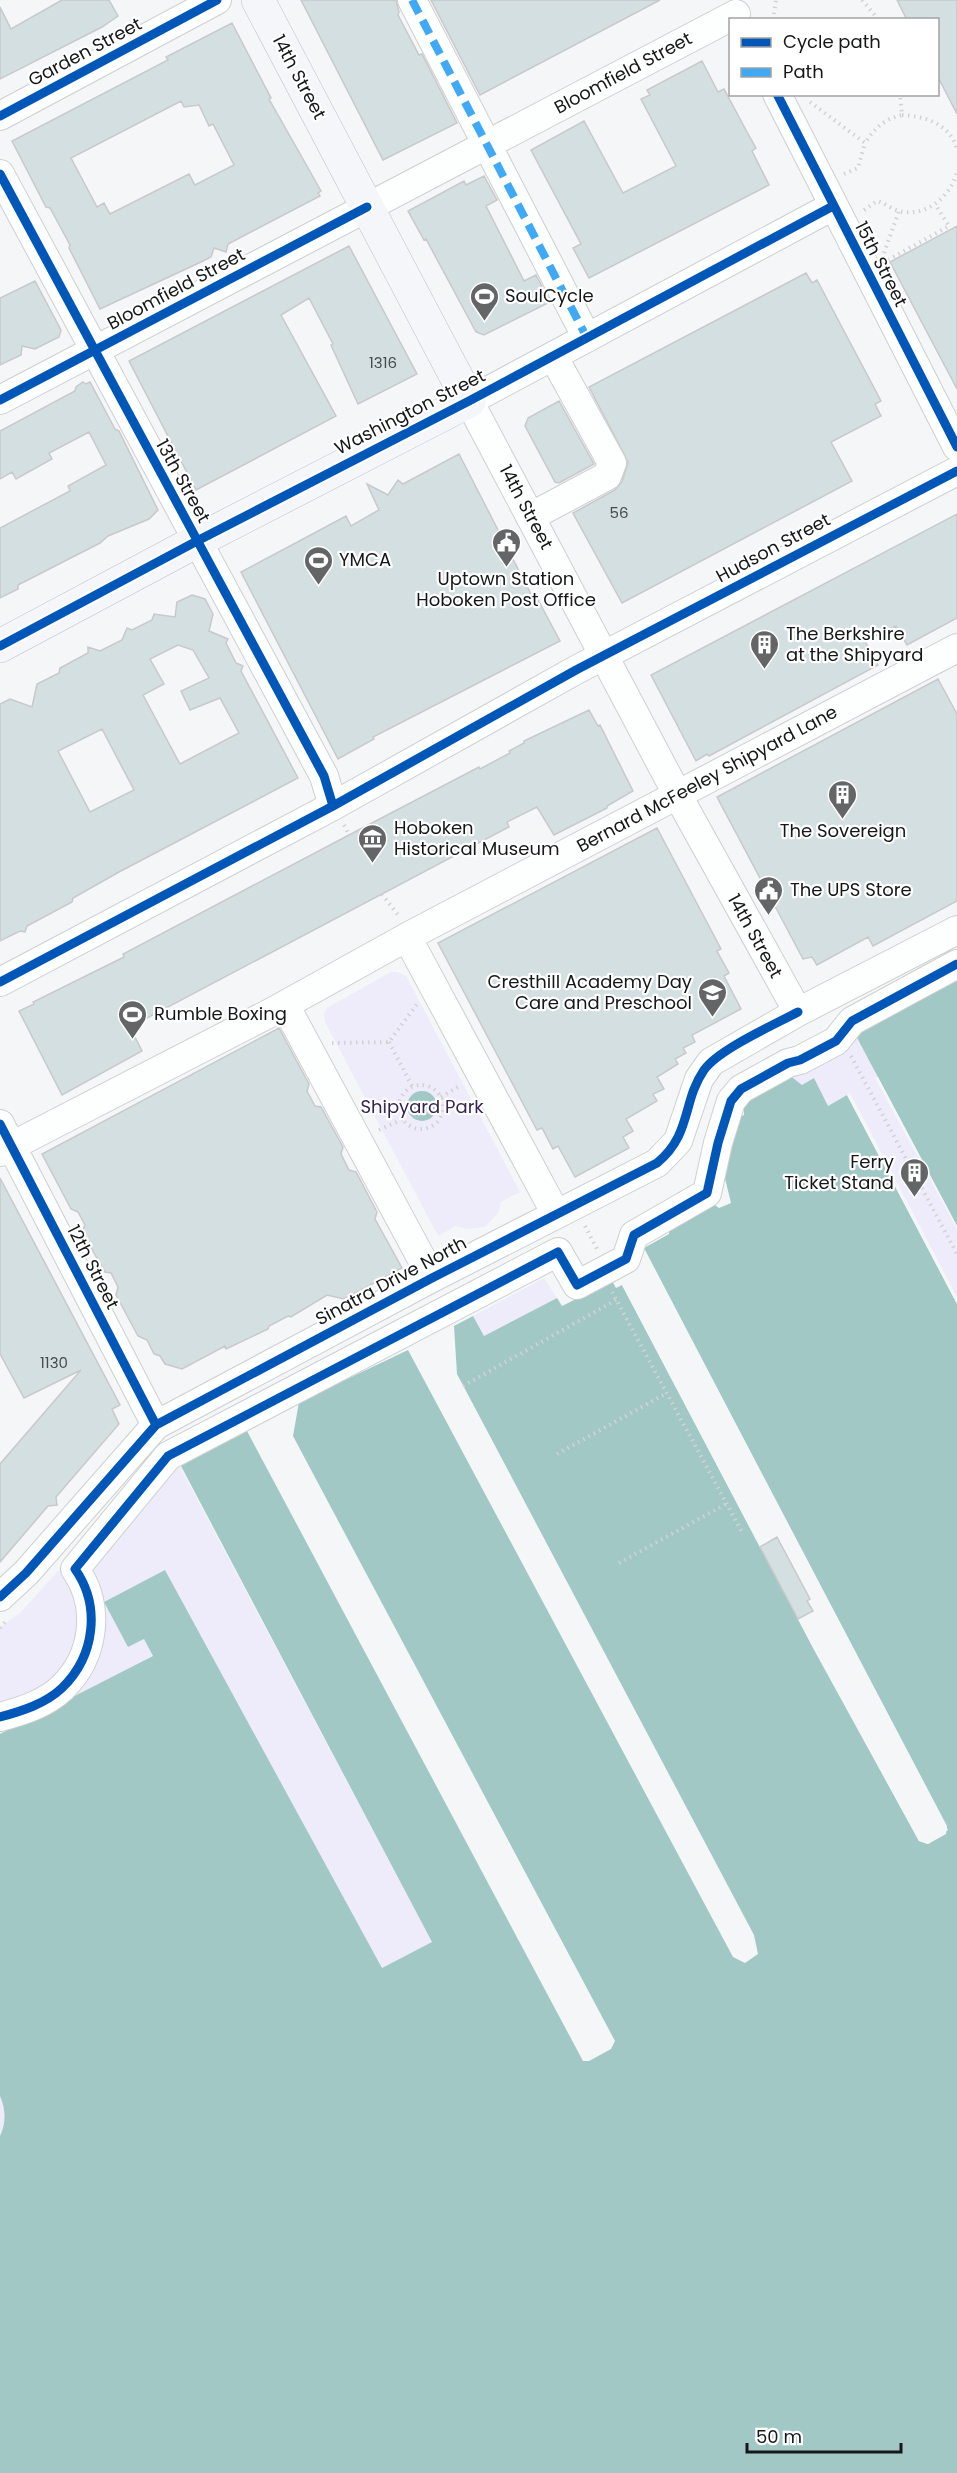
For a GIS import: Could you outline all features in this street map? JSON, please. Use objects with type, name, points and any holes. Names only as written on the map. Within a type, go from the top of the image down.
[{"type":"main road","name":"14th Street","points":[[258,0],[469,401]]},
{"type":"main road","name":"Washington Street","points":[[0,646],[197,541],[469,401]]},
{"type":"street","name":"Garden Street","points":[[0,116],[217,0]]},
{"type":"street","points":[[412,0],[586,338]]},
{"type":"street","name":"Bloomfield Street","points":[[0,400],[734,11]]},
{"type":"street","name":"15th Street","points":[[778,96],[957,447]]},
{"type":"street","name":"13th Street","points":[[0,174],[324,777],[338,815]]},
{"type":"street","name":"Washington Street","points":[[469,401],[833,206]]},
{"type":"street","points":[[530,517],[607,476],[612,463],[553,356]]},
{"type":"street","name":"14th Street","points":[[469,401],[677,794],[798,1012]]},
{"type":"street","name":"Hudson Street","points":[[0,982],[338,815],[604,656],[957,471]]},
{"type":"street","name":"Bernard McFeeley Shipyard Lane","points":[[4,1140],[285,1005],[406,926],[677,794],[955,654]]},
{"type":"street","points":[[406,926],[568,1216]]},
{"type":"street","name":"Sinatra Drive North","points":[[3,1609],[26,1573],[156,1425],[432,1278],[568,1216],[593,1197],[657,1163],[678,1141],[699,1079],[711,1062],[798,1012],[957,930]]},
{"type":"street","points":[[0,1717],[30,1708],[62,1688],[79,1667],[88,1643],[92,1621],[91,1600],[85,1583],[70,1564],[168,1456],[558,1252],[577,1285],[608,1276],[626,1259],[634,1235],[707,1193],[718,1143],[735,1094],[780,1067],[800,1060],[841,1037],[852,1021],[957,964]]},
{"type":"street","points":[[285,1005],[432,1278]]},
{"type":"street","name":"12th Street","points":[[4,1140],[156,1425]]},
{"type":"path","points":[[772,18],[776,0]]},
{"type":"path","points":[[862,0],[877,18]]},
{"type":"path","points":[[900,96],[902,115]]},
{"type":"path","points":[[808,101],[865,143]]},
{"type":"path","points":[[843,174],[858,168],[865,143],[878,125],[888,118],[902,115],[933,121],[952,136],[957,149]]},
{"type":"path","points":[[864,210],[877,201],[899,211],[919,211],[935,204],[949,191],[957,172]]},
{"type":"path","points":[[899,211],[885,249],[884,262],[949,226],[935,204]]},
{"type":"path","points":[[338,815],[349,835]]},
{"type":"path","points":[[382,894],[406,926]]},
{"type":"path","points":[[389,1042],[421,999]]},
{"type":"path","points":[[841,1037],[957,1254]]},
{"type":"path","points":[[331,1043],[389,1042]]},
{"type":"path","points":[[389,1042],[412,1086]]},
{"type":"path","points":[[441,1097],[465,1083]]},
{"type":"path","points":[[412,1086],[431,1087],[441,1097],[443,1111],[440,1118],[429,1127],[414,1127],[402,1119],[400,1112],[402,1097],[412,1086]]},
{"type":"path","points":[[378,1131],[402,1119]]},
{"type":"path","points":[[568,1216],[608,1276],[616,1299],[743,1534]]},
{"type":"path","points":[[463,1386],[616,1299]]},
{"type":"path","points":[[557,1454],[667,1393]]},
{"type":"path","points":[[619,1563],[726,1504]]},
{"type":"path","points":[[0,1628],[3,1609]]},
{"type":"green space","name":"Shipyard Park","points":[[391,972],[406,976],[520,1192],[501,1202],[498,1213],[485,1227],[466,1229],[456,1226],[438,1236],[325,1022],[324,1014],[327,1008]]},
{"type":"green space","points":[[855,1034],[957,1226],[957,1304],[847,1095],[828,1106],[784,1071]]},
{"type":"green space","points":[[544,1278],[557,1298],[484,1337],[473,1316]]},
{"type":"green space","points":[[170,1448],[432,1942],[382,1968],[165,1570],[128,1647],[144,1639],[153,1656],[0,1734],[0,1627],[20,1613]]},
{"type":"green space","points":[[0,2096],[4,2116],[0,2136]]},
{"type":"water","points":[[957,981],[957,1226],[855,1034]]},
{"type":"water","points":[[784,1071],[802,1085],[814,1078],[828,1106],[847,1095],[957,1304],[957,2473],[0,2473],[0,2136],[4,2116],[0,2096],[0,1734],[153,1656],[144,1639],[128,1647],[104,1602],[165,1570],[382,1968],[432,1942],[181,1466],[247,1431],[583,2061],[589,2061],[611,2049],[615,2041],[293,1436],[299,1402],[408,1350],[733,1957],[745,1963],[758,1954],[754,1935],[457,1374],[454,1326],[473,1316],[484,1336],[557,1298],[562,1306],[612,1281],[616,1288],[622,1285],[798,1619],[919,1841],[928,1844],[948,1830],[644,1248],[669,1234],[670,1224],[711,1202],[719,1208],[731,1203],[721,1162],[731,1121],[744,1115],[743,1094]]},
{"type":"water","points":[[422,1091],[428,1092],[436,1100],[436,1112],[428,1120],[422,1121],[416,1120],[408,1112],[407,1106],[408,1100],[416,1092]]},
{"type":"pier","points":[[878,1077],[957,1226],[957,1229],[875,1078]]},
{"type":"pier","points":[[850,1093],[957,1297],[957,1304],[847,1095]]},
{"type":"pier","points":[[646,1253],[947,1826],[946,1834],[928,1844],[919,1841],[813,1648],[622,1285],[624,1283],[801,1618],[921,1838],[928,1841],[943,1833],[945,1827],[644,1255]]},
{"type":"building","points":[[62,0],[109,0],[118,16],[102,27],[0,79],[0,7],[11,29]]},
{"type":"building","points":[[301,0],[396,0],[398,15],[419,55],[422,54],[457,123],[383,160]]},
{"type":"building","points":[[431,0],[660,0],[480,95]]},
{"type":"building","points":[[897,0],[957,0],[957,114],[939,79],[939,18],[906,18]]},
{"type":"building","points":[[232,23],[271,98],[269,99],[321,191],[318,193],[320,196],[228,244],[226,252],[214,248],[211,257],[100,309],[69,248],[70,245],[50,208],[46,207],[12,141],[168,60],[166,57]],"holes":[[[181,101],[184,107],[199,105],[209,126],[213,124],[234,165],[195,185],[189,174],[110,214],[104,203],[97,207],[71,158]]]},
{"type":"building","points":[[702,61],[718,92],[724,89],[756,148],[752,151],[769,185],[589,278],[573,248],[581,244],[531,150],[584,121],[623,193],[676,166],[641,99],[650,95],[647,90]]},
{"type":"building","points":[[484,176],[497,200],[486,206],[524,281],[536,275],[550,302],[484,335],[476,332],[426,239],[424,240],[408,211],[464,181],[466,185]]},
{"type":"building","points":[[957,226],[957,389],[890,262]]},
{"type":"building","points":[[349,246],[417,374],[358,404],[331,345],[333,344],[309,298],[281,315],[336,416],[196,490],[129,361]]},
{"type":"building","points":[[806,273],[812,283],[817,280],[881,401],[875,404],[881,416],[831,442],[852,481],[622,603],[573,513],[615,490],[622,482],[628,462],[589,387]]},
{"type":"building","points":[[35,281],[61,330],[59,337],[35,349],[22,346],[21,355],[0,365],[0,298]]},
{"type":"building","points":[[83,382],[86,384],[90,382],[115,429],[119,431],[158,510],[149,519],[108,536],[100,543],[18,585],[18,589],[0,598],[0,528],[70,491],[68,486],[106,465],[89,432],[49,453],[52,459],[16,479],[12,472],[0,479],[0,431],[75,391],[76,387]]},
{"type":"building","points":[[559,401],[594,464],[559,483],[555,482],[525,426],[528,418]]},
{"type":"building","points":[[459,454],[534,600],[537,598],[560,641],[373,737],[374,739],[338,759],[241,572],[346,516],[351,526],[379,510],[367,484],[388,495],[398,480],[403,484]]},
{"type":"building","name":"The Berkshire at the Shipyard","points":[[957,514],[957,618],[907,645],[896,626],[865,641],[878,665],[696,761],[651,675]]},
{"type":"building","points":[[192,595],[205,599],[213,614],[209,631],[228,639],[226,643],[236,663],[243,666],[241,671],[298,778],[119,872],[73,898],[72,902],[27,926],[25,932],[20,931],[0,941],[0,704],[10,699],[32,707],[37,684],[59,673],[60,668],[88,653],[88,647],[100,651],[122,640],[127,628],[132,630],[152,620],[154,614],[175,617],[177,602]],"holes":[[[178,645],[193,650],[209,678],[181,691],[190,710],[220,698],[239,733],[180,764],[143,695],[164,684],[150,659]],[[102,729],[134,790],[90,812],[58,751]]]},
{"type":"building","name":"The Sovereign","points":[[938,679],[957,714],[957,901],[873,946],[868,937],[817,965],[812,957],[803,959],[717,797]]},
{"type":"building","points":[[589,710],[598,726],[600,725],[633,791],[607,808],[554,835],[537,807],[507,822],[509,827],[130,1027],[142,1051],[62,1095],[19,1011],[349,835],[510,753],[509,751],[524,741]]},
{"type":"building","points":[[657,828],[721,949],[717,951],[729,973],[724,976],[741,1009],[692,1035],[695,1042],[683,1048],[686,1053],[675,1059],[678,1064],[657,1077],[664,1089],[653,1094],[657,1101],[626,1119],[633,1131],[623,1137],[629,1148],[575,1177],[558,1146],[553,1149],[542,1128],[537,1130],[438,943]]},
{"type":"building","points":[[279,1028],[309,1084],[307,1091],[315,1106],[321,1107],[343,1147],[341,1154],[349,1170],[356,1172],[377,1212],[375,1219],[402,1268],[344,1299],[327,1295],[291,1317],[288,1316],[269,1326],[268,1329],[226,1349],[225,1346],[182,1369],[165,1364],[160,1356],[154,1354],[147,1340],[138,1336],[116,1295],[118,1287],[111,1273],[105,1272],[82,1232],[85,1225],[78,1212],[71,1209],[42,1154]]},
{"type":"building","points":[[0,1178],[120,1405],[112,1409],[119,1424],[56,1497],[57,1505],[48,1506],[0,1562],[0,1464],[81,1370],[24,1398],[0,1354]]},
{"type":"building","points":[[777,1537],[810,1599],[807,1601],[813,1611],[798,1619],[760,1547]]},
{"type":"marked path","points":[[412,0],[587,338]]},
{"type":"cycle path","points":[[0,116],[217,0]]},
{"type":"cycle path","points":[[778,96],[957,447]]},
{"type":"cycle path","points":[[0,174],[324,776],[333,806]]},
{"type":"cycle path","points":[[0,646],[197,541],[469,401],[833,206]]},
{"type":"cycle path","points":[[0,400],[367,207]]},
{"type":"cycle path","points":[[0,982],[333,806],[576,670],[957,471]]},
{"type":"cycle path","points":[[0,1717],[41,1703],[62,1688],[73,1675],[82,1661],[91,1630],[89,1599],[75,1569],[168,1456],[558,1252],[577,1285],[626,1259],[634,1235],[707,1193],[718,1143],[731,1101],[741,1089],[788,1063],[800,1060],[836,1041],[852,1021],[957,964]]},
{"type":"cycle path","points":[[0,1597],[26,1573],[156,1425],[432,1278],[657,1163],[676,1141],[697,1082],[711,1062],[734,1046],[798,1012]]},
{"type":"cycle path","points":[[0,1124],[156,1425]]},
{"type":"place","name":"SoulCycle","points":[[484,322]]},
{"type":"place","name":"Uptown Station Hoboken Post Office","points":[[506,568]]},
{"type":"place","name":"YMCA","points":[[318,586]]},
{"type":"place","name":"The Berkshire at the Shipyard","points":[[765,670]]},
{"type":"place","name":"The Sovereign","points":[[843,820]]},
{"type":"place","name":"Hoboken Historical Museum","points":[[373,864]]},
{"type":"place","name":"The UPS Store","points":[[769,916]]},
{"type":"place","name":"Cresthill Academy Day Care and Preschool","points":[[713,1018]]},
{"type":"place","name":"Rumble Boxing","points":[[133,1040]]},
{"type":"place","name":"Ferry Ticket Stand","points":[[915,1198]]}]
